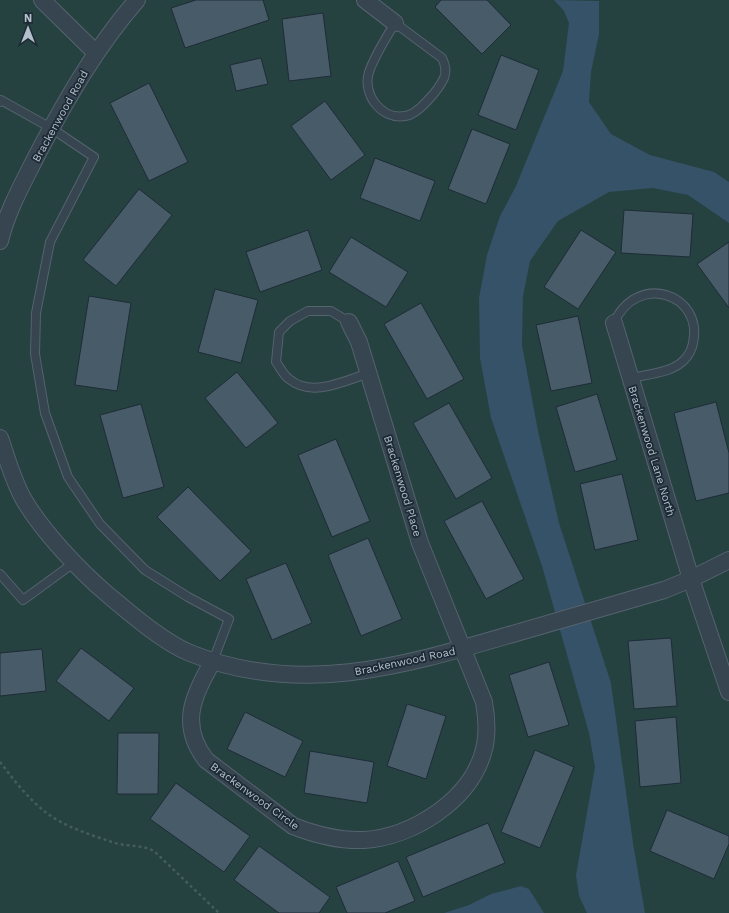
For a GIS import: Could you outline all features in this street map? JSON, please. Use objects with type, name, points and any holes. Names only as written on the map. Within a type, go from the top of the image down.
[{"type":"street","points":[[42,0],[95,52]]},
{"type":"street","name":"Brackenwood Road","points":[[0,241],[16,196],[95,52],[115,25],[137,0]]},
{"type":"street","points":[[365,0],[395,23]]},
{"type":"street","name":"Brackenwood Place","points":[[349,322],[359,342],[369,373],[420,543],[463,649]]},
{"type":"street","name":"Brackenwood Lane North","points":[[614,323],[691,579],[729,692]]},
{"type":"street","name":"Brackenwood Road","points":[[0,438],[9,465],[24,500],[55,540],[75,562],[128,611],[159,634],[188,652],[213,661],[276,673],[326,675],[382,669],[463,649],[664,590],[691,579],[729,560]]},
{"type":"street","name":"Brackenwood Circle","points":[[213,661],[199,686],[191,711],[190,725],[193,738],[199,751],[206,760],[293,826],[307,832],[335,839],[365,840],[394,834],[432,816],[454,799],[465,787],[479,766],[486,742],[487,717],[480,690],[463,649]]},
{"type":"lane","points":[[395,23],[442,58],[446,66],[445,78],[424,105],[406,116],[393,116],[385,112],[375,104],[367,87],[369,72],[395,23]]},
{"type":"lane","points":[[0,102],[1,100],[52,128],[94,157],[50,242],[36,313],[35,354],[45,414],[68,477],[100,524],[145,570],[188,596],[229,618],[213,661]]},
{"type":"lane","points":[[614,323],[620,310],[633,298],[651,292],[671,296],[684,305],[691,316],[695,335],[691,350],[685,360],[671,369],[631,378]]},
{"type":"lane","points":[[349,322],[331,311],[308,311],[290,320],[279,332],[276,362],[288,379],[306,389],[332,385],[369,373]]},
{"type":"lane","points":[[0,574],[23,600],[75,562]]},
{"type":"path","points":[[0,762],[32,800],[47,814],[61,822],[99,838],[116,843],[143,846],[154,851],[219,913]]},
{"type":"green space","points":[[0,0],[729,0],[729,913],[0,913]]},
{"type":"water","points":[[554,0],[599,1],[599,34],[591,72],[589,102],[611,134],[650,155],[714,172],[729,182],[729,223],[688,195],[653,188],[609,192],[558,221],[530,261],[523,296],[522,345],[538,431],[559,523],[611,683],[633,843],[645,913],[587,913],[579,896],[576,875],[595,767],[589,733],[542,566],[491,418],[480,358],[479,298],[487,255],[500,216],[516,186],[563,71],[569,23],[564,11]]},
{"type":"water","points":[[521,886],[529,889],[544,913],[444,913],[469,905],[491,894]]},
{"type":"building","points":[[196,0],[263,0],[269,20],[185,48],[171,8]]},
{"type":"building","points":[[441,0],[487,0],[511,25],[482,54],[435,7]]},
{"type":"building","points":[[323,13],[331,76],[289,81],[282,19]]},
{"type":"building","points":[[501,55],[539,70],[516,130],[478,115]]},
{"type":"building","points":[[261,58],[268,84],[236,91],[230,65]]},
{"type":"building","points":[[149,83],[188,162],[149,181],[110,103]]},
{"type":"building","points":[[325,101],[365,155],[331,180],[291,126]]},
{"type":"building","points":[[472,129],[510,144],[486,204],[448,189]]},
{"type":"building","points":[[375,158],[435,181],[420,221],[360,198]]},
{"type":"building","points":[[139,189],[172,215],[116,286],[83,260]]},
{"type":"building","points":[[624,210],[693,214],[690,257],[621,253]]},
{"type":"building","points":[[308,230],[322,270],[260,292],[246,252]]},
{"type":"building","points":[[581,230],[616,252],[578,309],[544,287]]},
{"type":"building","points":[[351,237],[408,272],[386,307],[329,272]]},
{"type":"building","points":[[729,242],[729,308],[697,264]]},
{"type":"building","points":[[215,289],[258,300],[241,363],[198,352]]},
{"type":"building","points":[[89,296],[131,303],[117,391],[75,385]]},
{"type":"building","points":[[421,303],[464,379],[427,399],[384,324]]},
{"type":"building","points":[[578,316],[592,383],[551,391],[536,325]]},
{"type":"building","points":[[237,372],[278,423],[246,448],[205,398]]},
{"type":"building","points":[[597,394],[617,460],[575,472],[556,407]]},
{"type":"building","points":[[716,402],[729,453],[729,493],[696,501],[674,413]]},
{"type":"building","points":[[449,403],[492,478],[456,499],[413,423]]},
{"type":"building","points":[[141,404],[164,487],[123,498],[100,415]]},
{"type":"building","points":[[336,439],[370,521],[332,537],[298,455]]},
{"type":"building","points":[[622,474],[638,540],[595,550],[580,484]]},
{"type":"building","points":[[188,487],[251,551],[220,581],[157,517]]},
{"type":"building","points":[[482,501],[524,579],[486,599],[444,521]]},
{"type":"building","points":[[368,538],[402,619],[361,636],[328,555]]},
{"type":"building","points":[[286,563],[312,623],[272,640],[246,579]]},
{"type":"building","points":[[671,638],[677,706],[634,709],[628,641]]},
{"type":"building","points":[[81,648],[134,688],[109,721],[56,681]]},
{"type":"building","points":[[42,649],[46,691],[0,696],[0,653]]},
{"type":"building","points":[[549,662],[569,725],[528,737],[509,675]]},
{"type":"building","points":[[407,704],[446,716],[426,779],[387,766]]},
{"type":"building","points":[[245,712],[303,741],[285,777],[227,749]]},
{"type":"building","points":[[676,717],[681,783],[640,787],[635,721]]},
{"type":"building","points":[[118,733],[159,733],[158,794],[117,794]]},
{"type":"building","points":[[535,750],[574,767],[540,848],[501,832]]},
{"type":"building","points":[[310,751],[374,762],[367,803],[304,793]]},
{"type":"building","points":[[176,783],[250,836],[224,872],[150,819]]},
{"type":"building","points":[[667,810],[729,836],[729,844],[714,879],[650,851]]},
{"type":"building","points":[[488,823],[505,863],[423,897],[406,857]]},
{"type":"building","points":[[259,846],[330,897],[319,913],[279,913],[234,880]]},
{"type":"building","points":[[398,861],[415,901],[385,913],[347,913],[336,887]]}]
